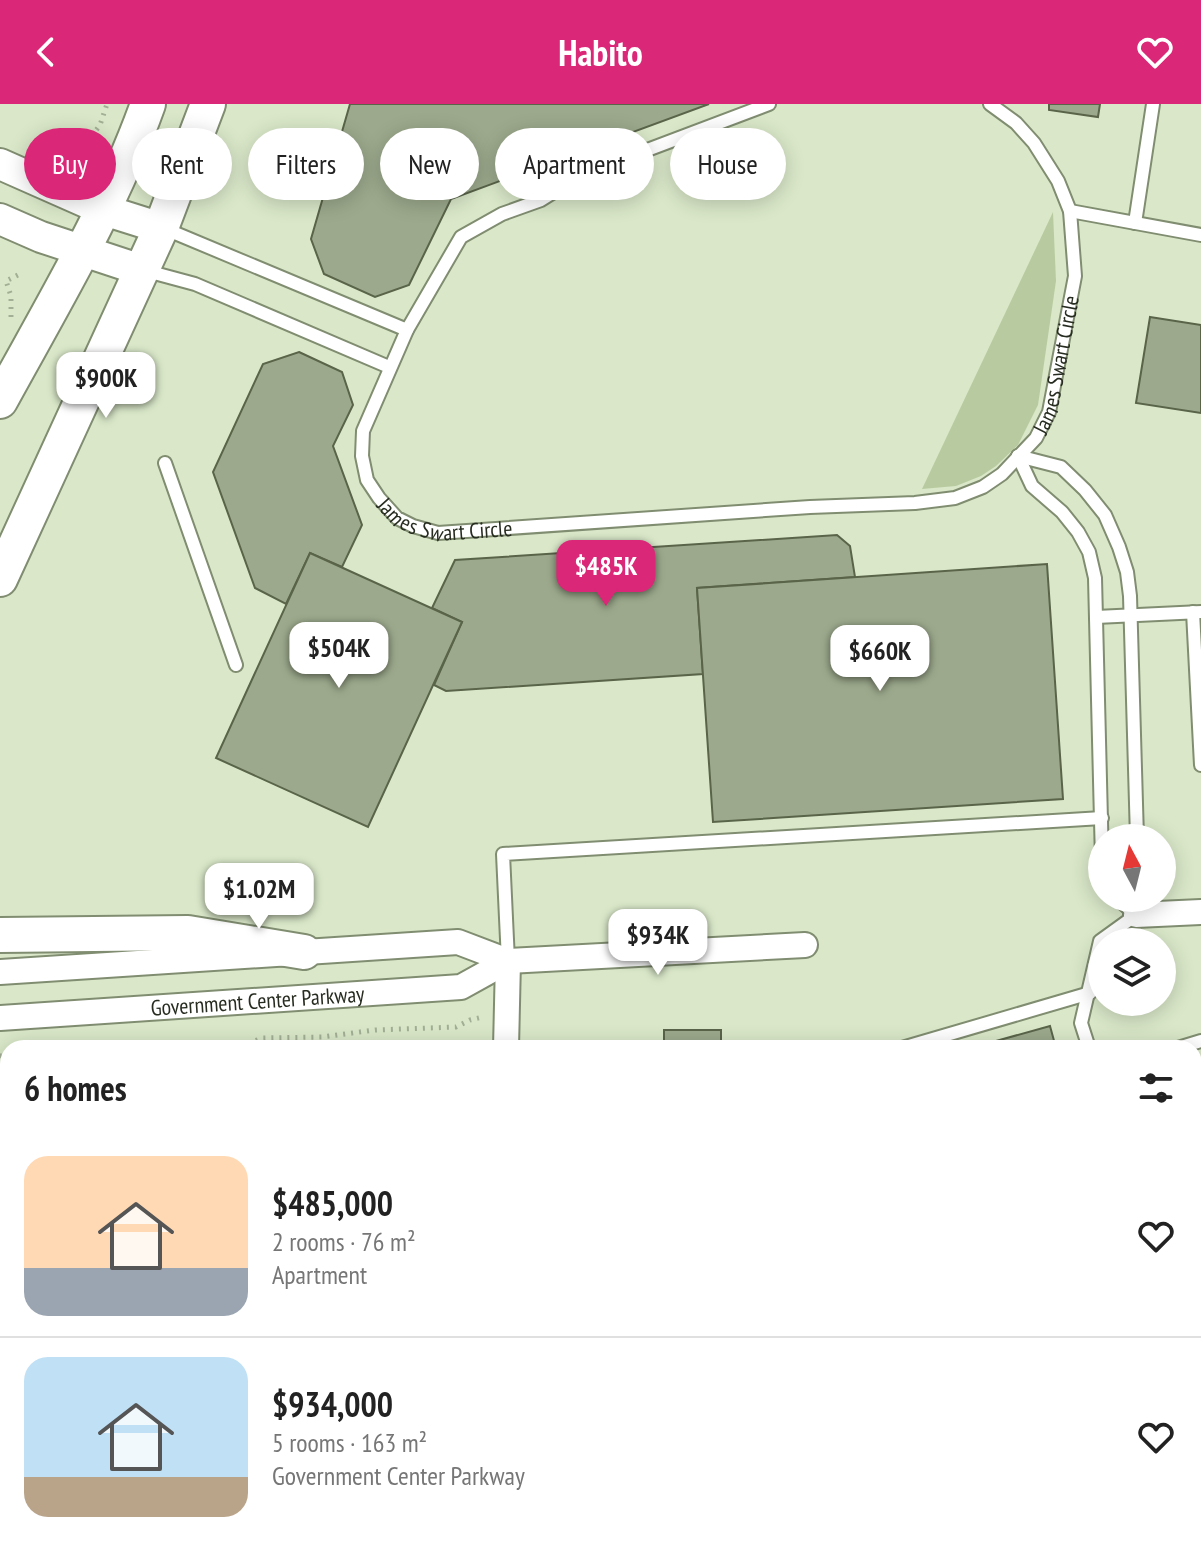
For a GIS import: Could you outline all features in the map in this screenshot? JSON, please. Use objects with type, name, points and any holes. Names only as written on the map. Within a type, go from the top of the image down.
[{"type":"main road","points":[[0,401],[104,210],[125,167],[148,104]]},
{"type":"main road","points":[[0,579],[161,228],[208,104]]},
{"type":"main road","points":[[0,935],[188,933],[304,952]]},
{"type":"street","points":[[0,164],[104,210],[161,228]]},
{"type":"street","points":[[0,219],[41,237],[141,270]]},
{"type":"street","points":[[1176,910],[1201,912]]},
{"type":"street","name":"Government Center Parkway","points":[[0,972],[458,942],[508,961],[805,945]]},
{"type":"street","points":[[506,1040],[508,961]]},
{"type":"street","name":"Government Center Parkway","points":[[0,1018],[461,987],[508,961]]},
{"type":"lane","name":"James Swart Circle","points":[[769,104],[581,175],[541,200],[480,225],[461,237],[407,330],[363,431],[362,456],[367,480],[397,518],[438,533],[955,498],[983,487],[1002,474],[1036,438],[1049,412],[1075,276],[1070,211],[1058,181],[1034,143],[995,106]]},
{"type":"lane","points":[[1135,223],[1153,104]]},
{"type":"lane","points":[[1070,211],[1201,235]]},
{"type":"lane","points":[[161,228],[407,330]]},
{"type":"lane","points":[[141,270],[195,284],[389,367]]},
{"type":"lane","points":[[1018,456],[1061,467],[1085,490],[1105,515],[1127,572],[1137,824]]},
{"type":"lane","points":[[1018,456],[1032,486],[1062,512],[1089,552],[1095,578],[1102,824]]},
{"type":"lane","points":[[165,463],[236,665]]},
{"type":"lane","points":[[1096,617],[1197,612],[1201,765]]},
{"type":"lane","points":[[508,961],[503,854],[1102,818]]},
{"type":"lane","points":[[1114,928],[1131,912]]},
{"type":"lane","points":[[929,1040],[1088,994]]},
{"type":"lane","points":[[1086,1040],[1081,1023],[1088,1000]]},
{"type":"path","points":[[98,128],[107,104]]},
{"type":"path","points":[[7,326],[11,307],[6,281],[22,273]]},
{"type":"path","points":[[257,1040],[456,1027],[470,1020],[507,1013]]},
{"type":"green space","points":[[1053,212],[1056,281],[1038,405],[1018,445],[996,466],[956,486],[922,489]]},
{"type":"building","points":[[350,104],[709,104],[644,128],[495,128],[495,183],[479,189],[479,128],[380,128],[380,200],[451,200],[409,285],[375,297],[324,274],[311,239],[322,200],[364,200],[364,128],[343,128]]},
{"type":"building","points":[[1049,104],[1100,104],[1098,117],[1049,110]]},
{"type":"building","points":[[1150,317],[1201,325],[1201,413],[1136,403]]},
{"type":"building","points":[[299,352],[342,372],[353,405],[333,446],[362,525],[342,567],[310,553],[286,604],[255,588],[213,472],[263,364]]},
{"type":"building","points":[[837,535],[850,546],[855,577],[697,588],[703,674],[446,691],[434,685],[462,622],[432,608],[455,560]]},
{"type":"building","points":[[310,553],[462,622],[368,827],[216,758]]},
{"type":"building","points":[[1047,564],[1063,799],[713,822],[697,588]]},
{"type":"building","points":[[1050,1026],[1054,1040],[1000,1040]]},
{"type":"building","points":[[664,1030],[721,1030],[721,1040],[664,1040]]}]
